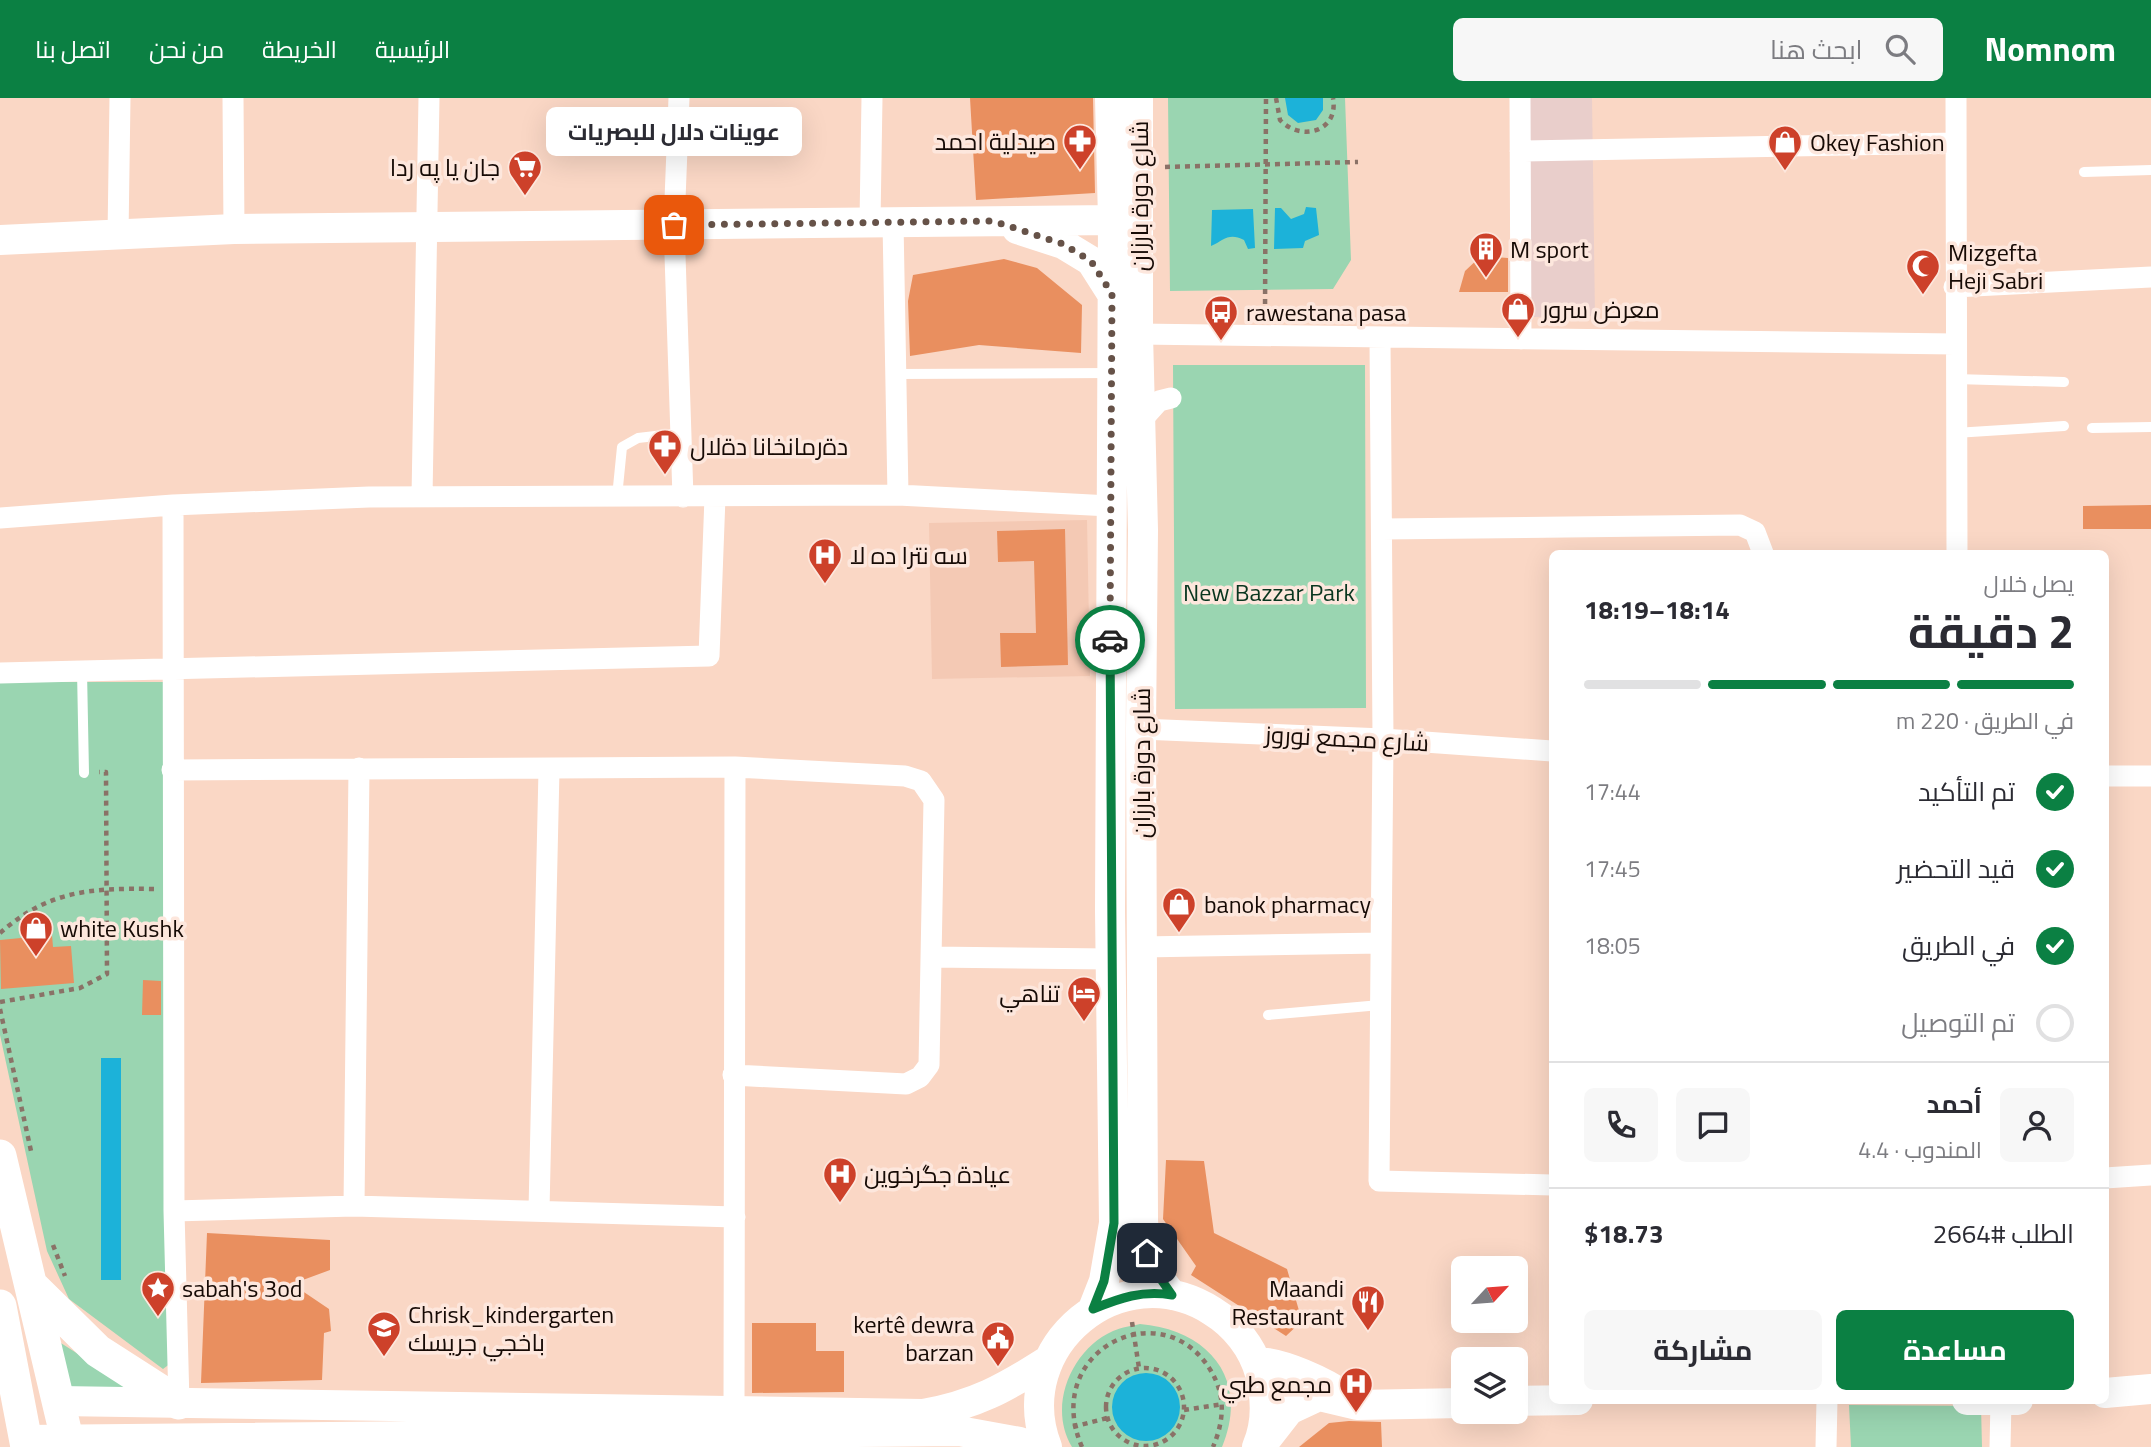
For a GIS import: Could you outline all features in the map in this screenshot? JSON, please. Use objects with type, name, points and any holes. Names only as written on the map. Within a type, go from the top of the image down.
[{"type":"main road","name":"شارع دورة بارزان","points":[[1093,1309],[1106,1272],[1114,1223],[1110,959],[1113,220],[1110,98]]},
{"type":"main road","name":"شارع دورة بارزان","points":[[1138,98],[1138,334],[1143,530],[1141,729],[1144,1237],[1159,1294]]},
{"type":"main road","points":[[0,240],[234,229],[1113,220]]},
{"type":"main road","points":[[993,221],[1063,244],[1091,261],[1112,294]]},
{"type":"main road","points":[[16,1154],[29,1284],[68,1443]]},
{"type":"main road","points":[[29,1284],[98,1351],[151,1388],[180,1403]]},
{"type":"main road","points":[[1047,1447],[1040,1415],[1041,1385],[1049,1360],[1063,1336],[1093,1309],[1124,1296],[1159,1294],[1200,1303],[1223,1318],[1242,1338],[1256,1362],[1263,1388],[1265,1415],[1259,1447]]},
{"type":"main road","points":[[0,1313],[9,1405],[18,1443],[959,1430],[1020,1442],[1027,1447]]},
{"type":"main road","points":[[9,1405],[58,1401],[734,1409],[923,1414],[960,1407],[985,1398],[1049,1360]]},
{"type":"main road","points":[[1256,1362],[1268,1362],[1323,1381],[1357,1405]]},
{"type":"main road","points":[[2109,1393],[2151,1390]]},
{"type":"main road","points":[[1259,1447],[1289,1410],[1320,1396],[1357,1405],[1451,1403]]},
{"type":"main road","points":[[1528,1401],[1549,1400]]},
{"type":"street","points":[[118,236],[120,98]]},
{"type":"street","points":[[233,98],[234,229]]},
{"type":"street","points":[[422,497],[429,98]]},
{"type":"street","points":[[679,98],[674,225],[683,497]]},
{"type":"street","points":[[872,98],[896,374],[898,495]]},
{"type":"street","points":[[1520,98],[1521,339]]},
{"type":"street","points":[[1956,98],[1954,288],[1957,550]]},
{"type":"street","points":[[1520,151],[1956,142]]},
{"type":"street","points":[[1954,288],[2151,277]]},
{"type":"street","points":[[1138,334],[1955,344]]},
{"type":"street","points":[[1380,339],[1382,739],[1379,1181],[1549,1185]]},
{"type":"street","points":[[1141,421],[1159,401],[1171,398]]},
{"type":"street","points":[[0,518],[173,505],[422,497],[898,495],[1110,506]]},
{"type":"street","points":[[0,673],[709,656],[715,497]]},
{"type":"street","points":[[173,505],[174,1211],[180,1403]]},
{"type":"street","points":[[1382,529],[1740,525],[1755,532],[1762,550]]},
{"type":"street","name":"شارع مجمع نوروز","points":[[1141,729],[1382,739],[1549,751]]},
{"type":"street","points":[[172,770],[735,767],[905,776],[921,781],[934,800],[929,1065],[920,1077],[906,1084],[888,1085],[733,1075]]},
{"type":"street","points":[[734,1409],[735,767]]},
{"type":"street","points":[[354,1206],[359,768]]},
{"type":"street","points":[[539,1210],[549,770]]},
{"type":"street","points":[[2109,776],[2151,776]]},
{"type":"street","points":[[1142,947],[1381,943]]},
{"type":"street","points":[[932,957],[1110,959]]},
{"type":"street","points":[[2109,1178],[2151,1175]]},
{"type":"street","points":[[174,1211],[354,1206],[735,1217]]},
{"type":"street","points":[[1826,1447],[1828,1404]]},
{"type":"street","points":[[2000,1447],[2009,1404]]},
{"type":"lane","points":[[2084,172],[2151,170]]},
{"type":"lane","points":[[896,374],[1111,373]]},
{"type":"lane","points":[[1955,379],[2064,382]]},
{"type":"lane","points":[[1955,433],[2064,426]]},
{"type":"lane","points":[[2092,428],[2151,427]]},
{"type":"lane","points":[[617,497],[622,447],[638,438],[681,433]]},
{"type":"lane","points":[[82,671],[84,772]]},
{"type":"lane","points":[[1268,1015],[1380,1005]]},
{"type":"path","points":[[1264,336],[1266,100],[1276,100],[1280,120],[1295,132],[1304,134],[1323,128],[1334,112],[1333,98]]},
{"type":"path","points":[[1140,167],[1358,162]]},
{"type":"path","points":[[0,1002],[80,988],[107,974],[106,772],[84,772]]},
{"type":"path","points":[[0,933],[18,917],[47,901],[78,892],[107,888],[172,890]]},
{"type":"path","points":[[0,1009],[16,1154]]},
{"type":"path","points":[[50,1236],[70,1288]]},
{"type":"path","points":[[1139,1368],[1131,1319],[1159,1294]]},
{"type":"path","points":[[1082,1447],[1073,1427],[1071,1405],[1076,1383],[1086,1364],[1102,1348],[1134,1335],[1167,1336],[1188,1346],[1212,1371],[1223,1404],[1221,1429],[1213,1447]]},
{"type":"path","points":[[1139,1368],[1151,1368],[1172,1378],[1183,1398],[1184,1410],[1182,1422],[1167,1440],[1144,1447],[1121,1438],[1107,1418],[1106,1405],[1116,1381],[1139,1368]]},
{"type":"path","points":[[1184,1410],[1223,1404]]},
{"type":"path","points":[[1073,1427],[1107,1418]]},
{"type":"shaded area","points":[[1527,98],[1592,98],[1595,316],[1531,317]]},
{"type":"shaded area","points":[[1087,520],[1090,676],[932,679],[929,523]]},
{"type":"green space","points":[[1168,98],[1345,98],[1351,260],[1333,289],[1170,291]]},
{"type":"green space","name":"New Bazzar Park","points":[[1173,365],[1365,365],[1366,708],[1175,709]]},
{"type":"green space","points":[[0,682],[164,682],[171,1363],[163,1369],[69,1299],[47,1251],[0,1035]]},
{"type":"green space","points":[[1140,1324],[1164,1328],[1186,1336],[1204,1348],[1217,1362],[1227,1380],[1231,1400],[1229,1422],[1222,1447],[1072,1447],[1062,1414],[1063,1397],[1075,1365],[1098,1339],[1116,1330]]},
{"type":"green space","points":[[53,1338],[133,1389],[67,1391]]},
{"type":"green space","points":[[1849,1405],[1981,1406],[1982,1447],[1851,1447]]},
{"type":"water","points":[[1285,98],[1323,98],[1323,110],[1316,120],[1298,123],[1288,115]]},
{"type":"water","points":[[1306,207],[1316,208],[1319,235],[1305,241],[1303,248],[1274,249],[1275,208],[1281,208],[1291,219],[1304,214]]},
{"type":"water","points":[[1253,209],[1255,248],[1248,249],[1244,240],[1234,237],[1211,246],[1212,210]]},
{"type":"water","points":[[101,1058],[121,1058],[121,1280],[101,1280]]},
{"type":"water","points":[[1146,1373],[1159,1376],[1170,1383],[1177,1394],[1180,1407],[1177,1420],[1170,1431],[1159,1438],[1146,1441],[1133,1438],[1122,1431],[1115,1420],[1112,1407],[1115,1394],[1122,1383],[1133,1376]]},
{"type":"building","points":[[970,98],[1093,98],[1095,193],[976,200]]},
{"type":"building","name":"M sport","points":[[1481,256],[1508,258],[1508,292],[1459,292],[1465,271]]},
{"type":"building","points":[[1004,259],[1037,268],[1082,305],[1081,353],[979,345],[910,356],[908,301],[913,275]]},
{"type":"building","points":[[2151,505],[2151,529],[2083,529],[2083,506]]},
{"type":"building","points":[[1065,529],[1068,665],[1001,667],[1000,633],[1036,633],[1034,561],[998,562],[997,531]]},
{"type":"building","name":"white Kushk","points":[[52,935],[53,947],[71,946],[74,983],[1,989],[0,940]]},
{"type":"building","points":[[143,980],[161,981],[161,1015],[142,1015]]},
{"type":"building","points":[[1166,1160],[1204,1161],[1214,1233],[1287,1269],[1302,1321],[1286,1336],[1191,1275],[1196,1266],[1163,1219]]},
{"type":"building","points":[[207,1233],[330,1240],[330,1270],[292,1284],[329,1309],[331,1331],[324,1333],[322,1380],[201,1383]]},
{"type":"building","points":[[752,1323],[816,1323],[816,1351],[844,1351],[844,1392],[752,1393]]},
{"type":"building","points":[[1381,1422],[1382,1447],[1299,1447],[1329,1423]]},
{"type":"way so far","points":[[674,225],[993,221],[1063,244],[1091,261],[1112,294],[1110,640]]},
{"type":"place","name":"صيدلية احمد","points":[[1080,171]]},
{"type":"place","name":"Okey Fashion","points":[[1785,172]]},
{"type":"place","name":"جان يا په ردا","points":[[525,197]]},
{"type":"place","name":"عوينات دلال للبصريات","points":[[674,225]]},
{"type":"place","name":"M sport","points":[[1486,279]]},
{"type":"place","name":"Mizgefta Heji Sabri","points":[[1923,296]]},
{"type":"place","name":"معرض سرور","points":[[1518,339]]},
{"type":"place","name":"rawestana pasa","points":[[1221,342]]},
{"type":"place","name":"دةرمانخانا دةلال","points":[[665,476]]},
{"type":"place","name":"سه نترا ده لا","points":[[825,585]]},
{"type":"place","name":"banok pharmacy","points":[[1179,934]]},
{"type":"place","name":"white Kushk","points":[[36,958]]},
{"type":"place","name":"تناهي","points":[[1084,1023]]},
{"type":"place","name":"عيادة جگرخوين","points":[[840,1204]]},
{"type":"place","name":"sabah's 3od","points":[[158,1318]]},
{"type":"place","name":"Maandi Restaurant","points":[[1368,1332]]},
{"type":"place","name":"Chrisk_kindergarten باخجي جريسك","points":[[384,1358]]},
{"type":"place","name":"kertê dewra barzan","points":[[998,1368]]},
{"type":"place","name":"مجمع طبي","points":[[1356,1414]]},
{"type":"route","points":[[1110,640],[1114,1223],[1104,1281],[1093,1309],[1124,1296],[1145,1293],[1172,1295],[1161,1282],[1147,1253]]}]
